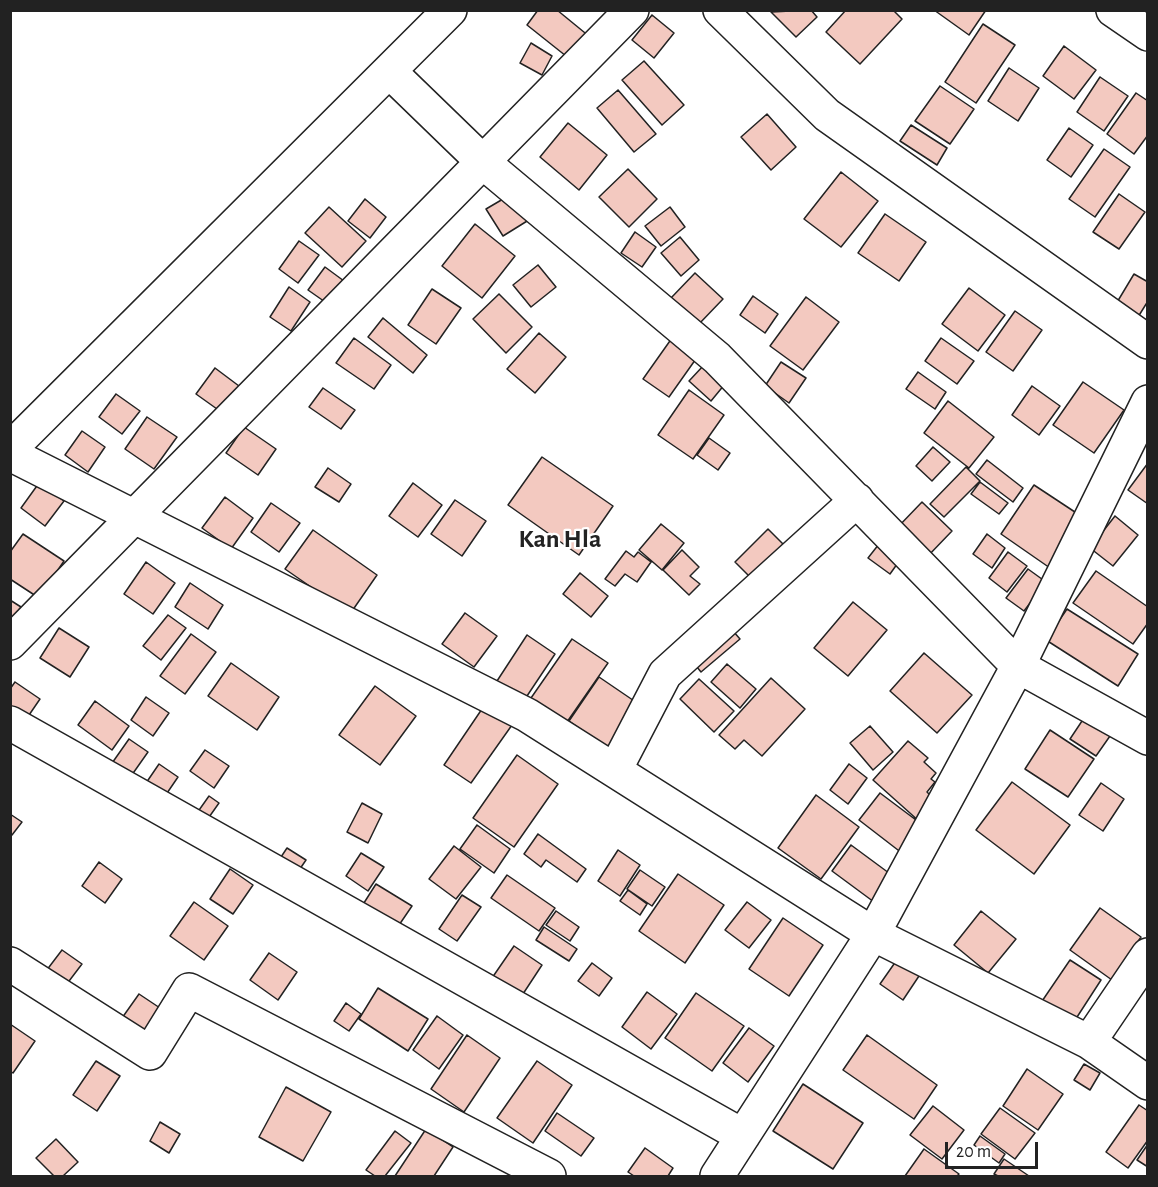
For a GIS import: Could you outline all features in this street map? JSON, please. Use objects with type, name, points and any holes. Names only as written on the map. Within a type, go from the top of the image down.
[{"type":"main road","points":[[10,449],[450,10]]},
{"type":"main road","points":[[10,643],[632,10]]},
{"type":"main road","points":[[720,10],[827,115],[1148,342]]},
{"type":"main road","points":[[1113,10],[1148,34]]},
{"type":"main road","points":[[389,71],[484,163],[717,358],[1018,666],[1148,738]]},
{"type":"main road","points":[[717,1176],[873,934],[1018,666],[1148,402]]},
{"type":"main road","points":[[10,454],[527,715],[873,934],[1089,1042],[1148,1083]]},
{"type":"main road","points":[[615,770],[665,674],[856,500]]},
{"type":"main road","points":[[10,723],[743,1136]]},
{"type":"main road","points":[[1089,1042],[1148,955]]},
{"type":"main road","points":[[10,964],[150,1053],[189,990],[549,1176]]},
{"type":"building","points":[[538,10],[557,10],[590,37],[571,60],[527,25]]},
{"type":"building","points":[[811,10],[817,17],[796,37],[771,12]]},
{"type":"building","points":[[846,10],[893,10],[902,19],[860,64],[826,32]]},
{"type":"building","points":[[934,10],[986,10],[969,35]]},
{"type":"building","points":[[652,15],[674,33],[654,58],[632,40]]},
{"type":"building","points":[[983,24],[1015,45],[976,103],[945,82]]},
{"type":"building","points":[[531,43],[552,56],[542,75],[520,63]]},
{"type":"building","points":[[1064,46],[1096,70],[1074,99],[1043,76]]},
{"type":"building","points":[[644,61],[684,105],[662,125],[622,80]]},
{"type":"building","points":[[1009,68],[1039,88],[1018,121],[988,101]]},
{"type":"building","points":[[1100,77],[1128,96],[1104,131],[1077,112]]},
{"type":"building","points":[[940,86],[974,109],[950,144],[915,121]]},
{"type":"building","points":[[618,90],[656,134],[634,152],[597,108]]},
{"type":"building","points":[[1136,93],[1148,101],[1148,135],[1134,154],[1107,134]]},
{"type":"building","points":[[767,114],[796,147],[771,170],[741,137]]},
{"type":"building","points":[[568,123],[607,155],[579,190],[540,157]]},
{"type":"building","points":[[911,125],[947,148],[937,165],[900,141]]},
{"type":"building","points":[[1069,128],[1093,145],[1071,177],[1047,160]]},
{"type":"building","points":[[1104,149],[1130,167],[1095,217],[1069,199]]},
{"type":"building","points":[[628,169],[657,199],[629,227],[599,197]]},
{"type":"building","points":[[841,172],[878,201],[841,247],[804,219]]},
{"type":"building","points":[[515,192],[532,218],[503,236],[486,209]]},
{"type":"building","points":[[1119,194],[1145,212],[1119,249],[1093,232]]},
{"type":"building","points":[[365,199],[386,217],[370,238],[348,221]]},
{"type":"building","points":[[329,207],[366,241],[342,267],[305,233]]},
{"type":"building","points":[[670,207],[685,227],[661,246],[645,226]]},
{"type":"building","points":[[885,214],[926,242],[899,281],[858,253]]},
{"type":"building","points":[[475,224],[515,256],[482,298],[442,266]]},
{"type":"building","points":[[635,232],[656,247],[642,267],[621,253]]},
{"type":"building","points":[[680,237],[699,260],[681,276],[661,253]]},
{"type":"building","points":[[299,241],[319,255],[298,283],[279,269]]},
{"type":"building","points":[[538,265],[556,287],[531,307],[513,285]]},
{"type":"building","points":[[325,267],[344,281],[328,304],[308,290]]},
{"type":"building","points":[[695,273],[723,299],[698,325],[670,299]]},
{"type":"building","points":[[1134,274],[1148,282],[1148,301],[1138,317],[1116,304]]},
{"type":"building","points":[[289,287],[310,302],[291,331],[270,317]]},
{"type":"building","points":[[969,288],[1005,315],[978,351],[942,324]]},
{"type":"building","points":[[432,289],[461,308],[436,344],[408,325]]},
{"type":"building","points":[[499,294],[532,327],[506,353],[473,319]]},
{"type":"building","points":[[753,296],[778,314],[765,333],[740,315]]},
{"type":"building","points":[[806,297],[839,322],[803,370],[770,346]]},
{"type":"building","points":[[1015,311],[1042,330],[1013,371],[986,352]]},
{"type":"building","points":[[383,318],[427,355],[413,373],[368,337]]},
{"type":"building","points":[[539,333],[566,357],[535,393],[507,369]]},
{"type":"building","points":[[354,338],[391,365],[374,389],[336,363]]},
{"type":"building","points":[[672,338],[698,356],[669,397],[643,379]]},
{"type":"building","points":[[941,338],[974,361],[957,384],[925,361]]},
{"type":"building","points":[[781,362],[806,378],[789,403],[765,386]]},
{"type":"building","points":[[704,365],[725,384],[711,401],[689,381]]},
{"type":"building","points":[[215,368],[243,389],[224,414],[196,394]]},
{"type":"building","points":[[918,372],[946,392],[935,409],[906,389]]},
{"type":"building","points":[[1083,382],[1124,410],[1094,453],[1053,425]]},
{"type":"building","points":[[1032,386],[1060,406],[1039,435],[1012,415]]},
{"type":"building","points":[[323,388],[355,410],[341,429],[309,407]]},
{"type":"building","points":[[689,390],[724,415],[693,459],[658,435]]},
{"type":"building","points":[[116,394],[140,411],[122,434],[99,417]]},
{"type":"building","points":[[948,401],[994,437],[969,468],[924,433]]},
{"type":"building","points":[[147,417],[177,437],[154,469],[125,449]]},
{"type":"building","points":[[244,427],[276,449],[258,475],[226,453]]},
{"type":"building","points":[[82,431],[105,447],[88,472],[65,455]]},
{"type":"building","points":[[709,438],[730,453],[718,470],[697,455]]},
{"type":"building","points":[[933,447],[950,462],[932,481],[916,466]]},
{"type":"building","points":[[542,457],[613,506],[579,555],[508,505]]},
{"type":"building","points":[[987,460],[1023,488],[1013,502],[976,474]]},
{"type":"building","points":[[1148,463],[1148,504],[1128,490]]},
{"type":"building","points":[[966,467],[980,481],[944,517],[930,504]]},
{"type":"building","points":[[328,468],[351,484],[339,502],[315,487]]},
{"type":"building","points":[[980,482],[1008,503],[999,514],[971,494]]},
{"type":"building","points":[[39,483],[64,501],[45,526],[21,508]]},
{"type":"building","points":[[413,483],[442,505],[418,537],[389,516]]},
{"type":"building","points":[[1034,485],[1084,518],[1050,568],[1001,534]]},
{"type":"building","points":[[225,497],[253,518],[231,549],[202,528]]},
{"type":"building","points":[[455,500],[486,521],[462,556],[431,534]]},
{"type":"building","points":[[922,502],[952,531],[926,558],[896,529]]},
{"type":"building","points":[[271,503],[300,523],[279,552],[251,532]]},
{"type":"building","points":[[1115,516],[1138,535],[1113,566],[1090,548]]},
{"type":"building","points":[[661,524],[684,543],[662,570],[639,550]]},
{"type":"building","points":[[768,529],[786,547],[753,580],[735,562]]},
{"type":"building","points":[[313,530],[377,575],[350,614],[285,569]]},
{"type":"building","points":[[23,534],[64,561],[39,598],[10,579],[10,552]]},
{"type":"building","points":[[987,534],[1005,548],[992,568],[973,554]]},
{"type":"building","points":[[879,544],[900,560],[890,574],[868,558]]},
{"type":"building","points":[[682,550],[699,567],[690,576],[700,584],[689,595],[663,570]]},
{"type":"building","points":[[626,551],[634,557],[638,552],[651,562],[637,582],[625,574],[615,586],[605,579]]},
{"type":"building","points":[[1008,552],[1027,566],[1007,592],[989,578]]},
{"type":"building","points":[[146,562],[175,583],[153,614],[124,594]]},
{"type":"building","points":[[1028,569],[1046,582],[1024,611],[1006,598]]},
{"type":"building","points":[[1096,571],[1148,607],[1148,623],[1133,644],[1073,603]]},
{"type":"building","points":[[580,573],[608,596],[591,617],[563,594]]},
{"type":"building","points":[[190,583],[223,605],[208,629],[175,607]]},
{"type":"building","points":[[10,600],[21,607],[10,622]]},
{"type":"building","points":[[853,602],[887,630],[848,676],[814,648]]},
{"type":"building","points":[[1067,609],[1138,654],[1118,686],[1046,640]]},
{"type":"building","points":[[465,613],[497,636],[474,667],[442,644]]},
{"type":"building","points":[[168,615],[186,628],[161,660],[143,646]]},
{"type":"building","points":[[726,623],[740,639],[701,672],[688,656]]},
{"type":"building","points":[[59,628],[89,647],[70,677],[40,658]]},
{"type":"building","points":[[191,634],[216,652],[185,694],[160,676]]},
{"type":"building","points":[[527,635],[555,654],[525,699],[497,681]]},
{"type":"building","points":[[572,639],[608,663],[567,722],[531,698]]},
{"type":"building","points":[[924,653],[972,695],[937,733],[890,691]]},
{"type":"building","points":[[231,663],[279,697],[257,730],[208,696]]},
{"type":"building","points":[[727,664],[756,689],[740,708],[711,682]]},
{"type":"building","points":[[599,677],[646,709],[615,753],[569,721]]},
{"type":"building","points":[[771,678],[805,709],[762,756],[744,740],[735,749],[719,735]]},
{"type":"building","points":[[699,679],[734,711],[714,732],[680,699]]},
{"type":"building","points":[[15,682],[40,699],[27,718],[10,706],[10,689]]},
{"type":"building","points":[[375,686],[416,716],[380,765],[339,735]]},
{"type":"building","points":[[146,697],[169,713],[153,736],[131,720]]},
{"type":"building","points":[[95,701],[129,726],[112,750],[78,725]]},
{"type":"building","points":[[484,706],[512,725],[471,783],[444,765]]},
{"type":"building","points":[[1084,718],[1110,736],[1096,756],[1070,739]]},
{"type":"building","points":[[870,726],[893,752],[873,770],[850,743]]},
{"type":"building","points":[[1050,730],[1094,759],[1068,797],[1025,769]]},
{"type":"building","points":[[129,739],[148,752],[129,779],[110,766]]},
{"type":"building","points":[[908,741],[928,758],[924,762],[936,773],[931,779],[935,782],[927,792],[931,796],[920,822],[873,780]]},
{"type":"building","points":[[205,750],[229,766],[214,788],[190,771]]},
{"type":"building","points":[[517,755],[558,784],[514,847],[473,818]]},
{"type":"building","points":[[159,764],[178,777],[163,799],[144,786]]},
{"type":"building","points":[[849,764],[867,778],[848,804],[830,790]]},
{"type":"building","points":[[1012,782],[1070,825],[1034,874],[976,830]]},
{"type":"building","points":[[1101,783],[1124,799],[1103,831],[1079,815]]},
{"type":"building","points":[[880,793],[928,829],[907,857],[859,820]]},
{"type":"building","points":[[816,795],[859,827],[821,879],[778,848]]},
{"type":"building","points":[[209,796],[219,803],[207,820],[197,813]]},
{"type":"building","points":[[362,803],[382,814],[368,843],[347,832]]},
{"type":"building","points":[[10,814],[22,822],[12,835],[10,833]]},
{"type":"building","points":[[477,825],[510,849],[494,873],[460,849]]},
{"type":"building","points":[[538,834],[586,869],[577,882],[546,860],[541,867],[524,854]]},
{"type":"building","points":[[851,845],[893,876],[874,902],[832,871]]},
{"type":"building","points":[[454,846],[481,867],[456,899],[429,879]]},
{"type":"building","points":[[287,848],[306,860],[293,879],[275,866]]},
{"type":"building","points":[[618,850],[640,865],[620,896],[598,881]]},
{"type":"building","points":[[361,853],[384,867],[368,891],[346,876]]},
{"type":"building","points":[[99,862],[122,879],[105,903],[82,886]]},
{"type":"building","points":[[230,869],[253,885],[233,914],[210,899]]},
{"type":"building","points":[[640,870],[665,887],[652,906],[627,889]]},
{"type":"building","points":[[678,874],[724,905],[685,963],[639,931]]},
{"type":"building","points":[[507,875],[555,908],[539,931],[491,898]]},
{"type":"building","points":[[376,884],[412,906],[397,928],[362,906]]},
{"type":"building","points":[[628,890],[647,904],[640,915],[620,901]]},
{"type":"building","points":[[462,895],[481,907],[457,941],[439,929]]},
{"type":"building","points":[[194,902],[228,926],[204,960],[170,936]]},
{"type":"building","points":[[747,902],[771,920],[749,948],[725,930]]},
{"type":"building","points":[[1100,908],[1141,937],[1112,980],[1070,950]]},
{"type":"building","points":[[556,911],[579,927],[570,941],[546,925]]},
{"type":"building","points":[[981,911],[1016,939],[988,973],[954,945]]},
{"type":"building","points":[[783,918],[823,945],[789,996],[749,969]]},
{"type":"building","points":[[544,927],[577,949],[569,961],[536,940]]},
{"type":"building","points":[[514,946],[542,965],[521,997],[492,978]]},
{"type":"building","points":[[62,950],[82,964],[63,989],[43,975]]},
{"type":"building","points":[[269,953],[297,972],[278,1000],[250,980]]},
{"type":"building","points":[[901,954],[923,970],[903,1000],[880,984]]},
{"type":"building","points":[[1070,960],[1101,980],[1068,1031],[1036,1010]]},
{"type":"building","points":[[592,963],[612,978],[599,996],[578,981]]},
{"type":"building","points":[[378,988],[428,1019],[408,1051],[359,1019]]},
{"type":"building","points":[[647,992],[677,1014],[651,1049],[622,1027]]},
{"type":"building","points":[[696,993],[744,1026],[712,1071],[665,1038]]},
{"type":"building","points":[[139,994],[163,1010],[146,1035],[122,1018]]},
{"type":"building","points":[[346,1003],[361,1014],[349,1031],[334,1021]]},
{"type":"building","points":[[437,1016],[463,1035],[439,1069],[413,1050]]},
{"type":"building","points":[[10,1024],[35,1041],[13,1073],[10,1071]]},
{"type":"building","points":[[749,1028],[774,1046],[748,1082],[723,1063]]},
{"type":"building","points":[[467,1035],[500,1058],[464,1112],[431,1089]]},
{"type":"building","points":[[867,1035],[937,1085],[914,1119],[843,1070]]},
{"type":"building","points":[[96,1061],[120,1076],[97,1111],[73,1095]]},
{"type":"building","points":[[537,1061],[572,1085],[533,1143],[497,1118]]},
{"type":"building","points":[[1084,1064],[1100,1073],[1090,1090],[1074,1080]]},
{"type":"building","points":[[1027,1069],[1063,1094],[1038,1130],[1003,1106]]},
{"type":"building","points":[[803,1084],[863,1123],[833,1169],[773,1131]]},
{"type":"building","points":[[286,1087],[331,1112],[303,1161],[259,1137]]},
{"type":"building","points":[[1139,1105],[1148,1111],[1148,1140],[1128,1168],[1106,1152]]},
{"type":"building","points":[[933,1106],[964,1130],[942,1159],[910,1135]]},
{"type":"building","points":[[1000,1108],[1035,1133],[1015,1159],[981,1134]]},
{"type":"building","points":[[557,1113],[594,1138],[581,1156],[545,1131]]},
{"type":"building","points":[[160,1122],[180,1134],[169,1153],[150,1141]]},
{"type":"building","points":[[426,1129],[453,1147],[434,1176],[395,1176]]},
{"type":"building","points":[[395,1131],[411,1143],[385,1176],[375,1176],[366,1170]]},
{"type":"building","points":[[980,1136],[1005,1154],[999,1163],[974,1145]]},
{"type":"building","points":[[56,1139],[78,1162],[63,1176],[54,1176],[36,1158]]},
{"type":"building","points":[[1148,1144],[1148,1167],[1137,1160]]},
{"type":"building","points":[[645,1148],[673,1168],[668,1176],[634,1176],[628,1172]]},
{"type":"building","points":[[924,1149],[959,1174],[957,1176],[905,1176]]},
{"type":"building","points":[[1004,1159],[1029,1176],[994,1174]]},
{"type":"district","name":"Kan Hla","points":[[560,539]]}]
